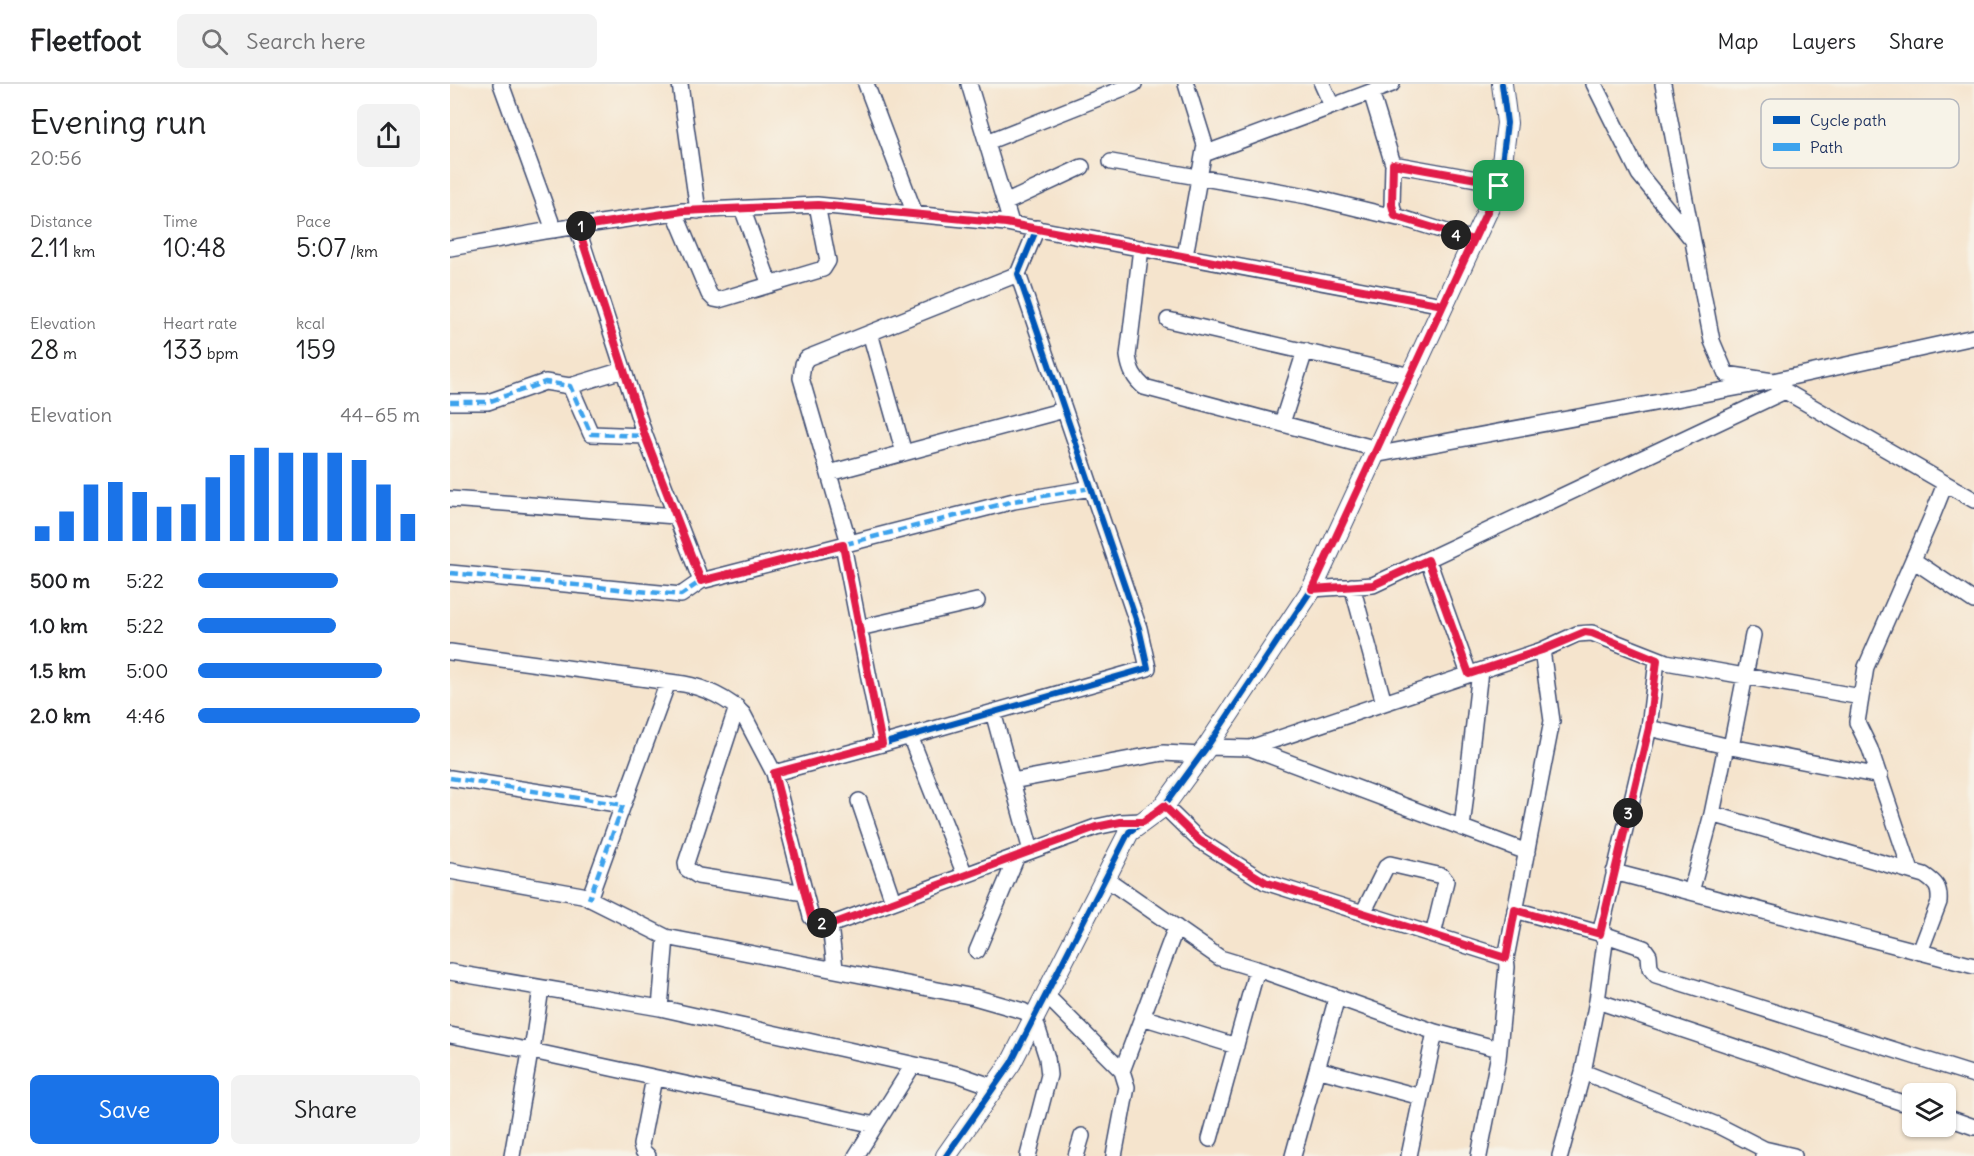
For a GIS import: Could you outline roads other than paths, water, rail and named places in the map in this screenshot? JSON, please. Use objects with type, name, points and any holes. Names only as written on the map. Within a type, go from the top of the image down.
[{"type":"street","points":[[501,84],[554,230]]},
{"type":"street","points":[[680,84],[698,211]]},
{"type":"street","points":[[866,84],[915,214]]},
{"type":"street","points":[[969,84],[1011,223]]},
{"type":"street","points":[[987,142],[1134,84]]},
{"type":"street","points":[[1185,256],[1204,154],[1204,138],[1186,84]]},
{"type":"street","points":[[1322,84],[1332,106]]},
{"type":"street","points":[[1204,154],[1392,84]]},
{"type":"street","points":[[946,1156],[1011,1063],[1129,832],[1164,806],[1204,751],[1312,589],[1499,183],[1507,123],[1502,84]]},
{"type":"street","points":[[1594,84],[1639,174],[1693,241]]},
{"type":"street","points":[[1663,84],[1712,341],[1726,374],[1779,386],[1974,500]]},
{"type":"street","points":[[1371,92],[1393,164],[1392,211],[1398,218]]},
{"type":"street","points":[[1111,162],[1308,196],[1398,218],[1473,240]]},
{"type":"street","points":[[1393,164],[1499,183]]},
{"type":"street","points":[[1005,203],[1082,167]]},
{"type":"street","points":[[450,248],[554,230],[675,213],[818,205],[1011,223],[1443,305]]},
{"type":"street","points":[[675,213],[710,294],[719,300],[827,266],[818,205]]},
{"type":"street","points":[[742,208],[770,285]]},
{"type":"street","points":[[578,227],[645,436],[701,581]]},
{"type":"street","points":[[774,773],[1148,668],[1139,628],[1018,274],[1037,228]]},
{"type":"street","points":[[1140,248],[1128,356],[1130,368],[1144,387],[1282,423],[1376,452],[1779,386],[1974,337]]},
{"type":"street","points":[[882,744],[859,628],[846,544],[829,473],[801,378],[802,364],[807,358],[1018,274]]},
{"type":"street","points":[[1168,320],[1411,376]]},
{"type":"street","points":[[870,333],[904,453]]},
{"type":"street","points":[[1282,423],[1305,351]]},
{"type":"street","points":[[450,402],[489,402],[545,382],[570,387],[623,370]]},
{"type":"street","points":[[1312,589],[1373,585],[1779,386]]},
{"type":"street","points":[[570,387],[591,434],[645,436]]},
{"type":"street","points":[[829,473],[1064,411]]},
{"type":"street","points":[[1911,872],[1880,776],[1857,722],[1866,667],[1945,484]]},
{"type":"street","points":[[450,573],[681,595],[701,581],[1014,501],[1091,488]]},
{"type":"street","points":[[450,499],[675,516]]},
{"type":"street","points":[[1428,560],[1475,672],[1462,828]]},
{"type":"street","points":[[1913,560],[1974,601]]},
{"type":"street","points":[[1352,586],[1384,703]]},
{"type":"street","points":[[859,628],[977,601]]},
{"type":"street","points":[[1012,781],[1163,753],[1250,748],[1542,650],[1585,632],[1657,660],[1861,697]]},
{"type":"street","points":[[1691,892],[1746,676],[1753,635]]},
{"type":"street","points":[[1479,1156],[1499,1048],[1506,958],[1552,721],[1542,650]]},
{"type":"street","points":[[450,652],[700,687],[737,707],[774,773],[811,917],[816,922],[830,925],[1096,827],[1120,822],[1143,822]]},
{"type":"street","points":[[1560,1156],[1583,1072],[1597,1001],[1603,934],[1614,872],[1649,728],[1657,660]]},
{"type":"street","points":[[589,898],[668,682]]},
{"type":"street","points":[[737,707],[686,863],[687,869],[698,876],[805,892]]},
{"type":"street","points":[[977,951],[1024,853],[1012,781],[993,712]]},
{"type":"street","points":[[1649,728],[1880,776]]},
{"type":"street","points":[[910,736],[965,875]]},
{"type":"street","points":[[1250,748],[1527,852]]},
{"type":"street","points":[[450,778],[623,806]]},
{"type":"street","points":[[859,801],[893,902]]},
{"type":"street","points":[[1164,806],[1200,841],[1265,882],[1506,958]]},
{"type":"street","points":[[1712,814],[1924,875],[1937,884],[1940,893],[1939,902],[1920,952]]},
{"type":"street","points":[[1363,913],[1386,867],[1390,864],[1442,876],[1446,881],[1433,935]]},
{"type":"street","points":[[450,871],[582,895],[666,937],[835,968],[974,997],[1023,1011],[1034,1017],[1047,1058],[1049,1074],[1028,1156]]},
{"type":"street","points":[[1614,872],[1974,966]]},
{"type":"street","points":[[1105,878],[1220,958],[1435,1032],[1499,1048]]},
{"type":"street","points":[[1515,910],[1603,934],[1644,948],[1648,955],[1650,968],[1656,975],[1974,1075]]},
{"type":"street","points":[[830,925],[835,968]]},
{"type":"street","points":[[1122,1071],[1176,927]]},
{"type":"street","points":[[660,1008],[666,937]]},
{"type":"street","points":[[1210,1138],[1257,969]]},
{"type":"street","points":[[450,972],[660,1008],[960,1075],[994,1087]]},
{"type":"street","points":[[513,1156],[541,988]]},
{"type":"street","points":[[1046,995],[1122,1071],[1127,1086],[1119,1155]]},
{"type":"street","points":[[1293,1156],[1337,997]]},
{"type":"street","points":[[1597,1001],[1902,1103]]},
{"type":"street","points":[[1142,1017],[1236,1046]]},
{"type":"street","points":[[1409,1156],[1435,1032]]},
{"type":"street","points":[[450,1035],[532,1050],[875,1125]]},
{"type":"street","points":[[856,1156],[913,1065]]},
{"type":"street","points":[[1317,1069],[1421,1097]]},
{"type":"street","points":[[1583,1072],[1717,1125],[1763,1152],[1794,1156]]},
{"type":"street","points":[[648,1156],[641,1145],[654,1078]]},
{"type":"street","points":[[1956,1121],[1974,1127]]},
{"type":"street","points":[[1076,1156],[1082,1136]]}]
